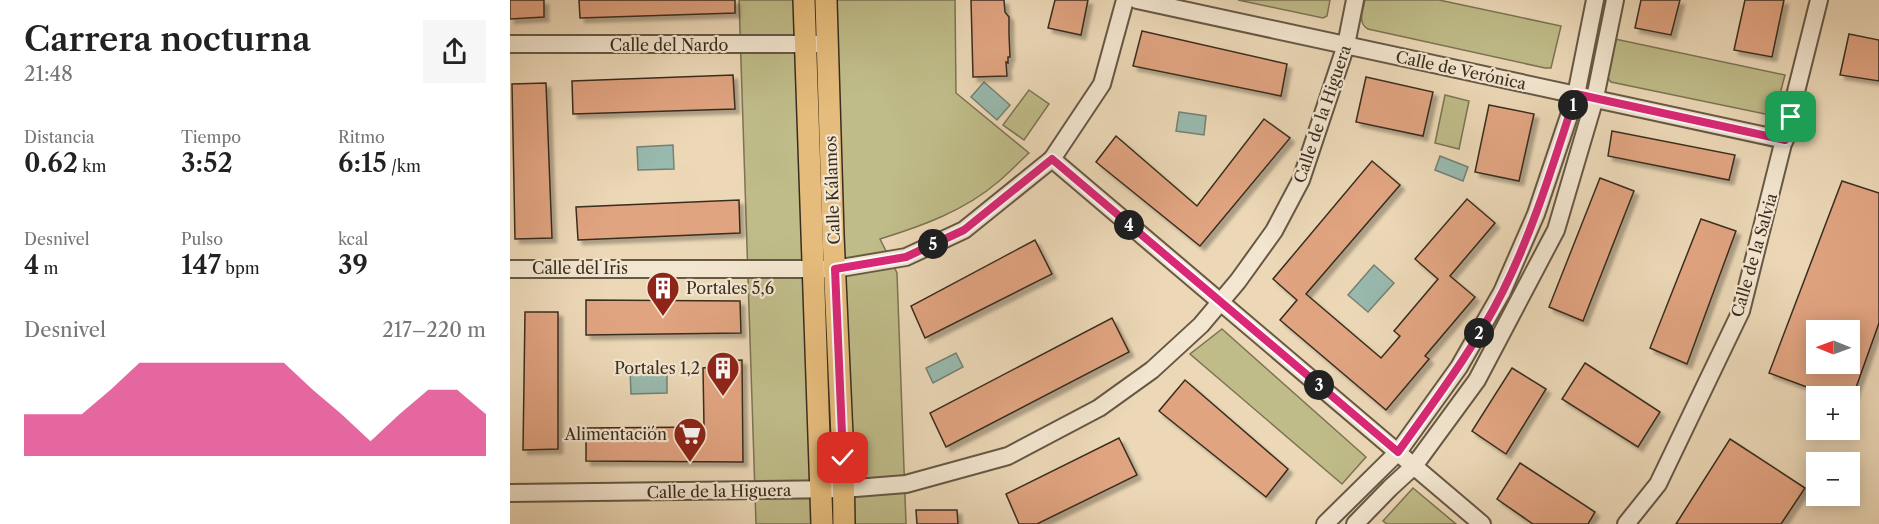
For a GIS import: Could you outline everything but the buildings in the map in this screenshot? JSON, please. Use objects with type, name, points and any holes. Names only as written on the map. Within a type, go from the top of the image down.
[{"type":"main road","name":"Calle Kálamos","points":[[804,0],[822,524]]},
{"type":"main road","name":"Calle Kálamos","points":[[826,0],[844,524]]},
{"type":"street","name":"Calle del Iris","points":[[510,269],[835,269],[906,257],[964,230],[1052,159],[1102,84],[1125,0]]},
{"type":"street","name":"Calle de Verónica","points":[[1137,0],[1785,140]]},
{"type":"street","name":"Calle de la Higuera","points":[[510,493],[843,489],[906,484],[1008,456],[1099,408],[1152,370],[1201,325],[1274,231],[1301,180],[1346,45],[1355,0]]},
{"type":"street","points":[[1325,524],[1398,452],[1460,367],[1502,292],[1536,214],[1576,94],[1595,0]]},
{"type":"street","points":[[1355,524],[1414,466],[1477,380],[1556,230],[1595,98],[1615,0]]},
{"type":"street","name":"Calle de la Salvia","points":[[1626,524],[1658,484],[1741,311],[1819,0]]},
{"type":"street","name":"Calle del Nardo","points":[[510,44],[806,45],[828,43]]},
{"type":"street","points":[[1052,159],[1482,524]]},
{"type":"shaded area","points":[[739,0],[955,0],[956,93],[1029,153],[998,182],[971,201],[927,223],[880,239],[897,273],[906,524],[756,524]]},
{"type":"shaded area","points":[[1238,0],[1330,0],[1327,16],[1323,18]]},
{"type":"shaded area","points":[[1365,0],[1439,0],[1561,26],[1551,68],[1368,29],[1362,20]]},
{"type":"shaded area","points":[[1615,39],[1785,75],[1776,108],[1765,114],[1611,82],[1607,77]]},
{"type":"shaded area","points":[[1029,90],[1049,104],[1024,140],[1003,125]]},
{"type":"shaded area","points":[[1445,95],[1469,101],[1459,149],[1435,143]]},
{"type":"shaded area","points":[[1222,329],[1366,457],[1342,484],[1190,354]]},
{"type":"shaded area","points":[[1413,488],[1456,524],[1387,524],[1383,521]]},
{"type":"water","points":[[984,82],[1010,105],[997,120],[971,97]]},
{"type":"water","points":[[1179,112],[1206,116],[1204,135],[1176,131]]},
{"type":"water","points":[[673,145],[674,169],[638,170],[637,147]]},
{"type":"water","points":[[1440,156],[1468,167],[1463,181],[1435,170]]},
{"type":"water","points":[[1374,265],[1394,283],[1368,312],[1348,295]]},
{"type":"water","points":[[956,353],[963,367],[933,383],[926,368]]},
{"type":"water","points":[[667,368],[667,393],[631,394],[630,370]]},
{"type":"place","name":"Portales 5,6","points":[[663,317]]},
{"type":"place","name":"Portales 1,2","points":[[723,397]]},
{"type":"place","name":"Alimentación","points":[[690,463]]},
{"type":"route","points":[[843,458],[835,269],[906,257],[964,230],[1052,159],[1398,452],[1460,367],[1502,292],[1536,214],[1576,94],[1785,140],[1791,117]]}]
